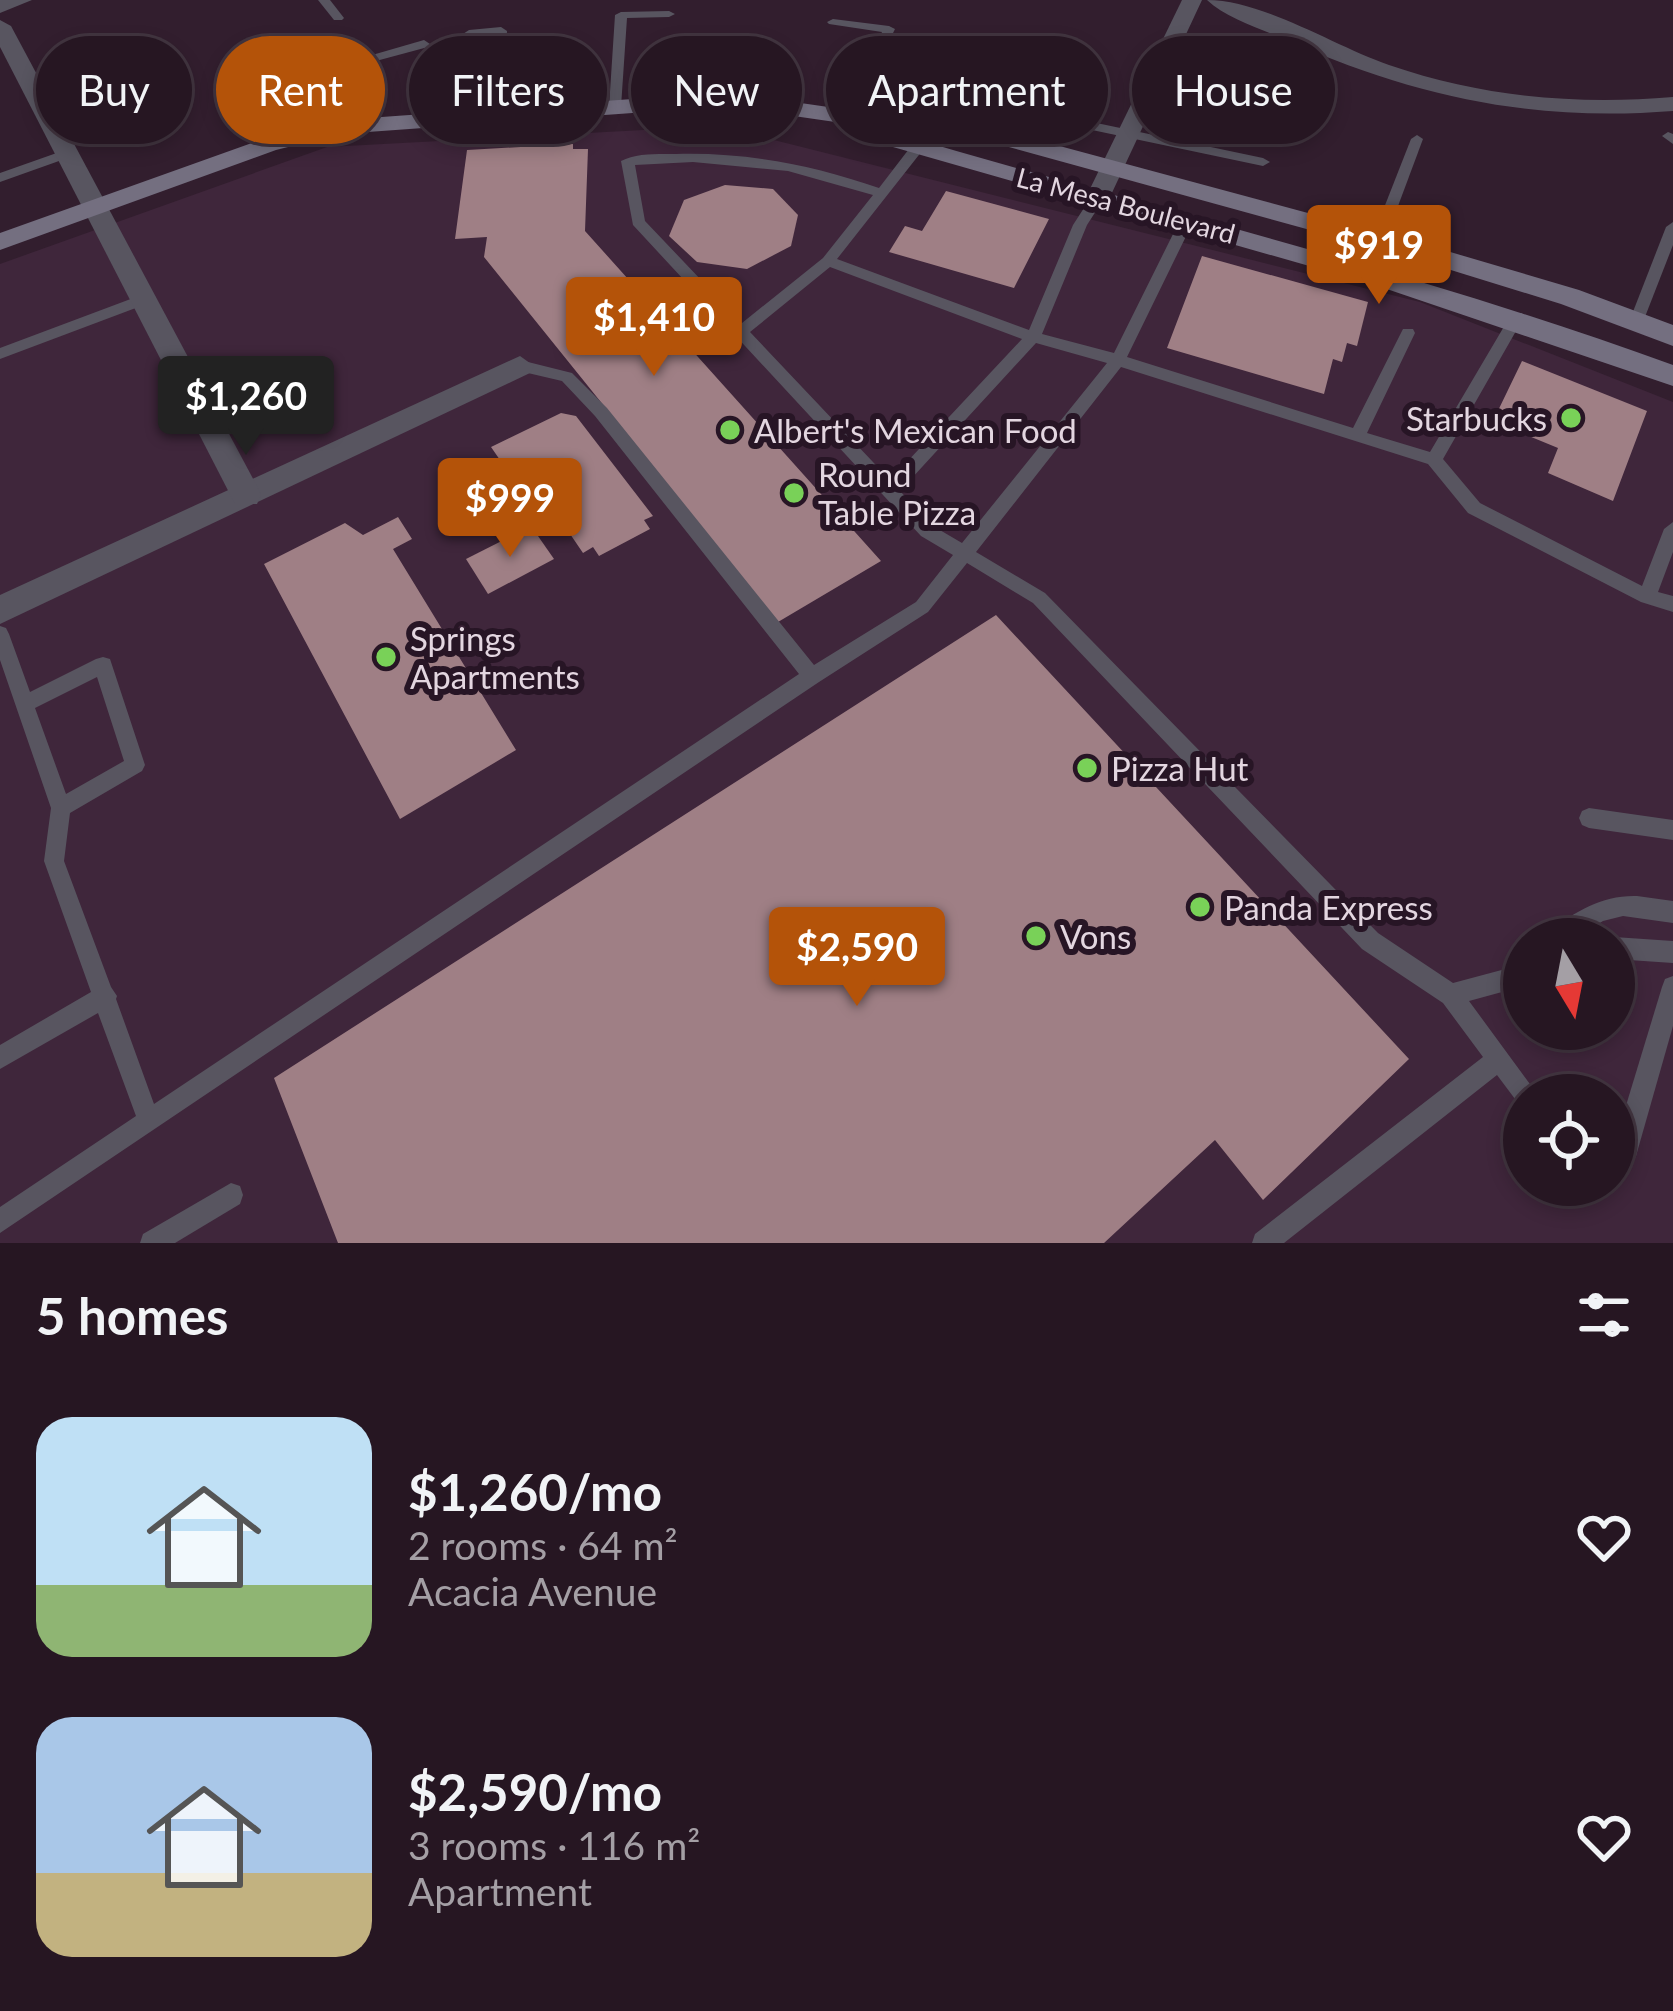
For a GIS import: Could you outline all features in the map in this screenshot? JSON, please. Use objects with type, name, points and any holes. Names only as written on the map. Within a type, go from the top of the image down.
[{"type":"main road","name":"La Mesa Boulevard","points":[[607,108],[674,103],[773,106],[826,113]]},
{"type":"main road","name":"La Mesa Boulevard","points":[[0,242],[268,145],[340,127],[409,122]]},
{"type":"main road","name":"La Mesa Boulevard","points":[[905,144],[1517,317],[1673,376]]},
{"type":"main road","name":"La Mesa Boulevard","points":[[1023,144],[1570,297],[1673,336]]},
{"type":"street","points":[[0,7],[22,0]]},
{"type":"street","points":[[1217,0],[1357,64],[1460,95],[1570,109],[1673,104]]},
{"type":"street","points":[[1099,197],[1185,2]]},
{"type":"street","points":[[0,26],[247,495]]},
{"type":"street","points":[[0,610],[520,366]]},
{"type":"lane","points":[[324,0],[338,18]]},
{"type":"lane","points":[[615,107],[621,15],[669,14]]},
{"type":"lane","points":[[832,22],[890,28],[886,36]]},
{"type":"lane","points":[[469,34],[501,32],[501,36]]},
{"type":"lane","points":[[1108,128],[1263,162]]},
{"type":"lane","points":[[1378,241],[1418,139]]},
{"type":"lane","points":[[0,178],[74,144]]},
{"type":"lane","points":[[741,332],[828,261],[917,148]]},
{"type":"lane","points":[[881,193],[814,170],[764,161],[689,156],[628,161],[638,223],[889,492],[927,531],[1039,598],[1370,941],[1451,995],[1510,1074]]},
{"type":"lane","points":[[889,492],[1033,337],[1080,225],[1099,197]]},
{"type":"lane","points":[[0,1220],[922,607],[1118,359],[1186,222]]},
{"type":"lane","points":[[1636,322],[1673,227]]},
{"type":"lane","points":[[828,261],[1033,337],[1118,359],[1434,460],[1474,508],[1647,597],[1673,604]]},
{"type":"lane","points":[[0,354],[144,299]]},
{"type":"lane","points":[[1434,460],[1517,317]]},
{"type":"lane","points":[[1358,435],[1408,333]]},
{"type":"lane","points":[[520,366],[567,377],[601,412],[812,676]]},
{"type":"lane","points":[[1647,597],[1673,529]]},
{"type":"lane","points":[[0,634],[62,808],[54,860],[149,1121]]},
{"type":"lane","points":[[23,705],[103,665],[134,765],[62,808]]},
{"type":"lane","points":[[1589,818],[1673,830]]},
{"type":"lane","points":[[1585,918],[1597,908],[1638,904],[1673,912]]},
{"type":"lane","points":[[1635,949],[1673,952]]},
{"type":"lane","points":[[1451,995],[1503,981]]},
{"type":"lane","points":[[1635,1118],[1673,987]]},
{"type":"lane","points":[[0,1058],[106,996]]},
{"type":"lane","points":[[1264,1243],[1499,1060]]},
{"type":"lane","points":[[152,1243],[231,1195]]},
{"type":"shaded area","points":[[631,131],[631,144],[790,144],[1420,302],[1673,402],[1673,1243],[0,1243],[0,264],[327,147],[607,144],[607,132]]},
{"type":"building","points":[[573,144],[573,149],[588,149],[585,231],[881,561],[778,622],[484,257],[487,237],[455,239],[467,150]]},
{"type":"building","points":[[725,185],[773,189],[798,215],[791,246],[747,269],[697,262],[669,236],[684,200]]},
{"type":"building","points":[[946,191],[1049,219],[1014,288],[889,252],[905,226],[922,231]]},
{"type":"building","points":[[1202,256],[1368,302],[1357,346],[1347,343],[1342,362],[1333,359],[1324,394],[1167,348]]},
{"type":"building","points":[[1522,361],[1647,411],[1613,501],[1548,473],[1558,448],[1493,421]]},
{"type":"building","points":[[561,413],[576,416],[653,516],[644,520],[650,529],[599,556],[593,547],[583,553],[566,528],[552,535],[491,447]]},
{"type":"building","name":"Springs Apartments","points":[[398,517],[412,539],[393,549],[516,750],[400,819],[264,564],[345,523],[363,535]]},
{"type":"building","points":[[531,526],[554,559],[488,594],[466,559]]},
{"type":"building","points":[[996,615],[1409,1059],[1263,1200],[1215,1140],[1104,1243],[338,1243],[274,1078]]},
{"type":"place","name":"Starbucks","points":[[1571,418]]},
{"type":"place","name":"Albert's Mexican Food","points":[[730,430]]},
{"type":"place","name":"Round Table Pizza","points":[[794,493]]},
{"type":"place","name":"Springs Apartments","points":[[386,657]]},
{"type":"place","name":"Pizza Hut","points":[[1087,768]]},
{"type":"place","name":"Panda Express","points":[[1200,907]]},
{"type":"place","name":"Vons","points":[[1036,936]]}]
